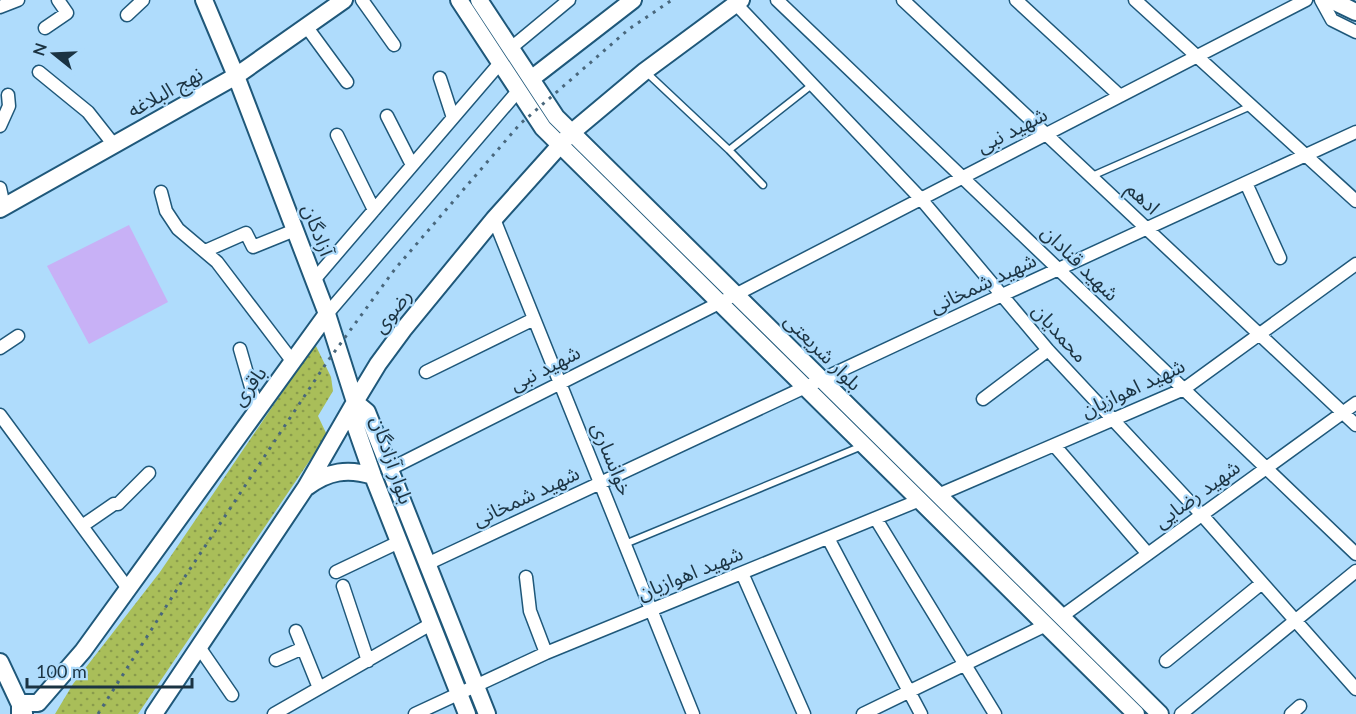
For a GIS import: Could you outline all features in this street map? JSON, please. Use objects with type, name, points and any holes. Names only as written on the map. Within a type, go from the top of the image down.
[{"type":"main road","name":"آزادگان","points":[[204,0],[236,76],[327,314],[355,402]]},
{"type":"main road","name":"نهج البلاغه","points":[[2,208],[236,76],[344,0]]},
{"type":"main road","name":"بلوار شریعتی","points":[[459,0],[500,63],[525,85]]},
{"type":"main road","name":"بلوار شریعتی","points":[[479,0],[511,48],[543,128],[565,139],[735,295],[1160,714]]},
{"type":"main road","name":"باقری","points":[[525,85],[633,0]]},
{"type":"main road","points":[[1331,0],[1356,12]]},
{"type":"main road","name":"رضوی","points":[[154,714],[306,487],[355,402],[403,330],[494,219],[565,139],[645,71],[738,2]]},
{"type":"main road","name":"بلوار شریعتی","points":[[565,139],[719,302],[1136,714]]},
{"type":"main road","name":"باقری","points":[[22,710],[38,703],[83,651],[327,314]]},
{"type":"main road","name":"بلوار آزادگان","points":[[355,402],[367,412],[487,714]]},
{"type":"main road","name":"بلوار آزادگان","points":[[355,402],[354,422],[373,476],[467,714]]},
{"type":"main road","points":[[306,487],[318,478],[331,473],[345,471],[373,476]]},
{"type":"main road","points":[[0,662],[22,710]]},
{"type":"street","points":[[0,7],[18,0]]},
{"type":"street","points":[[45,28],[67,13],[58,0]]},
{"type":"street","points":[[128,15],[143,0]]},
{"type":"street","points":[[362,0],[394,45]]},
{"type":"street","points":[[511,48],[569,0]]},
{"type":"street","name":"شهید قنادان","points":[[777,0],[1356,554]]},
{"type":"street","name":"ادهم","points":[[903,0],[1356,424]]},
{"type":"street","points":[[1016,0],[1120,96]]},
{"type":"street","points":[[1135,0],[1356,201]]},
{"type":"street","name":"شهید نبی","points":[[390,469],[735,295],[1306,0]]},
{"type":"street","points":[[1321,0],[1332,20],[1356,32]]},
{"type":"street","name":"محمدیان","points":[[738,2],[921,199],[1000,296],[1048,350],[1202,515],[1355,686]]},
{"type":"street","points":[[306,26],[347,82]]},
{"type":"street","points":[[314,280],[500,63]]},
{"type":"street","points":[[39,72],[88,112],[114,145]]},
{"type":"street","points":[[440,78],[453,118]]},
{"type":"street","name":"باقری","points":[[327,314],[525,85]]},
{"type":"street","points":[[0,126],[9,106],[8,95]]},
{"type":"street","points":[[387,116],[412,165]]},
{"type":"street","name":"شهید شمخانی","points":[[427,564],[1356,132]]},
{"type":"street","points":[[337,135],[374,210]]},
{"type":"street","points":[[1246,183],[1280,258]]},
{"type":"street","points":[[0,188],[2,208]]},
{"type":"street","points":[[161,192],[166,211],[178,229],[205,251],[229,277],[293,362]]},
{"type":"street","name":"خوانساری","points":[[494,219],[693,714]]},
{"type":"street","points":[[205,251],[246,234],[253,247],[295,230]]},
{"type":"street","name":"شهید اهوازیان","points":[[938,495],[1184,389],[1356,264]]},
{"type":"street","points":[[426,372],[534,319]]},
{"type":"street","points":[[0,348],[18,336]]},
{"type":"street","points":[[240,349],[257,408]]},
{"type":"street","points":[[983,399],[1048,350]]},
{"type":"street","name":"شهید رضایی","points":[[1061,617],[1356,403]]},
{"type":"street","points":[[0,415],[129,590]]},
{"type":"street","points":[[1054,445],[1148,554]]},
{"type":"street","points":[[82,526],[114,504],[118,504],[149,473]]},
{"type":"street","name":"شهید اهوازیان","points":[[459,693],[546,653],[920,501]]},
{"type":"street","points":[[876,519],[995,714]]},
{"type":"street","points":[[828,538],[921,714]]},
{"type":"street","points":[[336,572],[399,542]]},
{"type":"street","points":[[1180,714],[1356,572]]},
{"type":"street","points":[[742,573],[804,714]]},
{"type":"street","points":[[526,577],[530,611],[546,653]]},
{"type":"street","points":[[1166,661],[1262,583]]},
{"type":"street","points":[[343,586],[368,661]]},
{"type":"street","points":[[274,714],[432,624]]},
{"type":"street","points":[[863,714],[1046,624]]},
{"type":"street","points":[[296,631],[319,688]]},
{"type":"street","points":[[199,647],[232,695]]},
{"type":"street","points":[[276,660],[303,648]]},
{"type":"street","points":[[415,714],[459,693]]},
{"type":"lane","points":[[645,71],[763,185]]},
{"type":"lane","points":[[729,150],[813,84]]},
{"type":"lane","points":[[1091,177],[1251,106]]},
{"type":"lane","points":[[625,544],[864,445]]},
{"type":"green space","points":[[315,344],[331,377],[333,391],[318,416],[327,435],[138,714],[55,714],[73,684],[160,572]]},
{"type":"building","points":[[129,225],[168,302],[89,344],[47,266]]},
{"type":"railway","points":[[98,714],[186,575],[327,362],[395,269],[520,124],[629,29],[672,0]]}]
